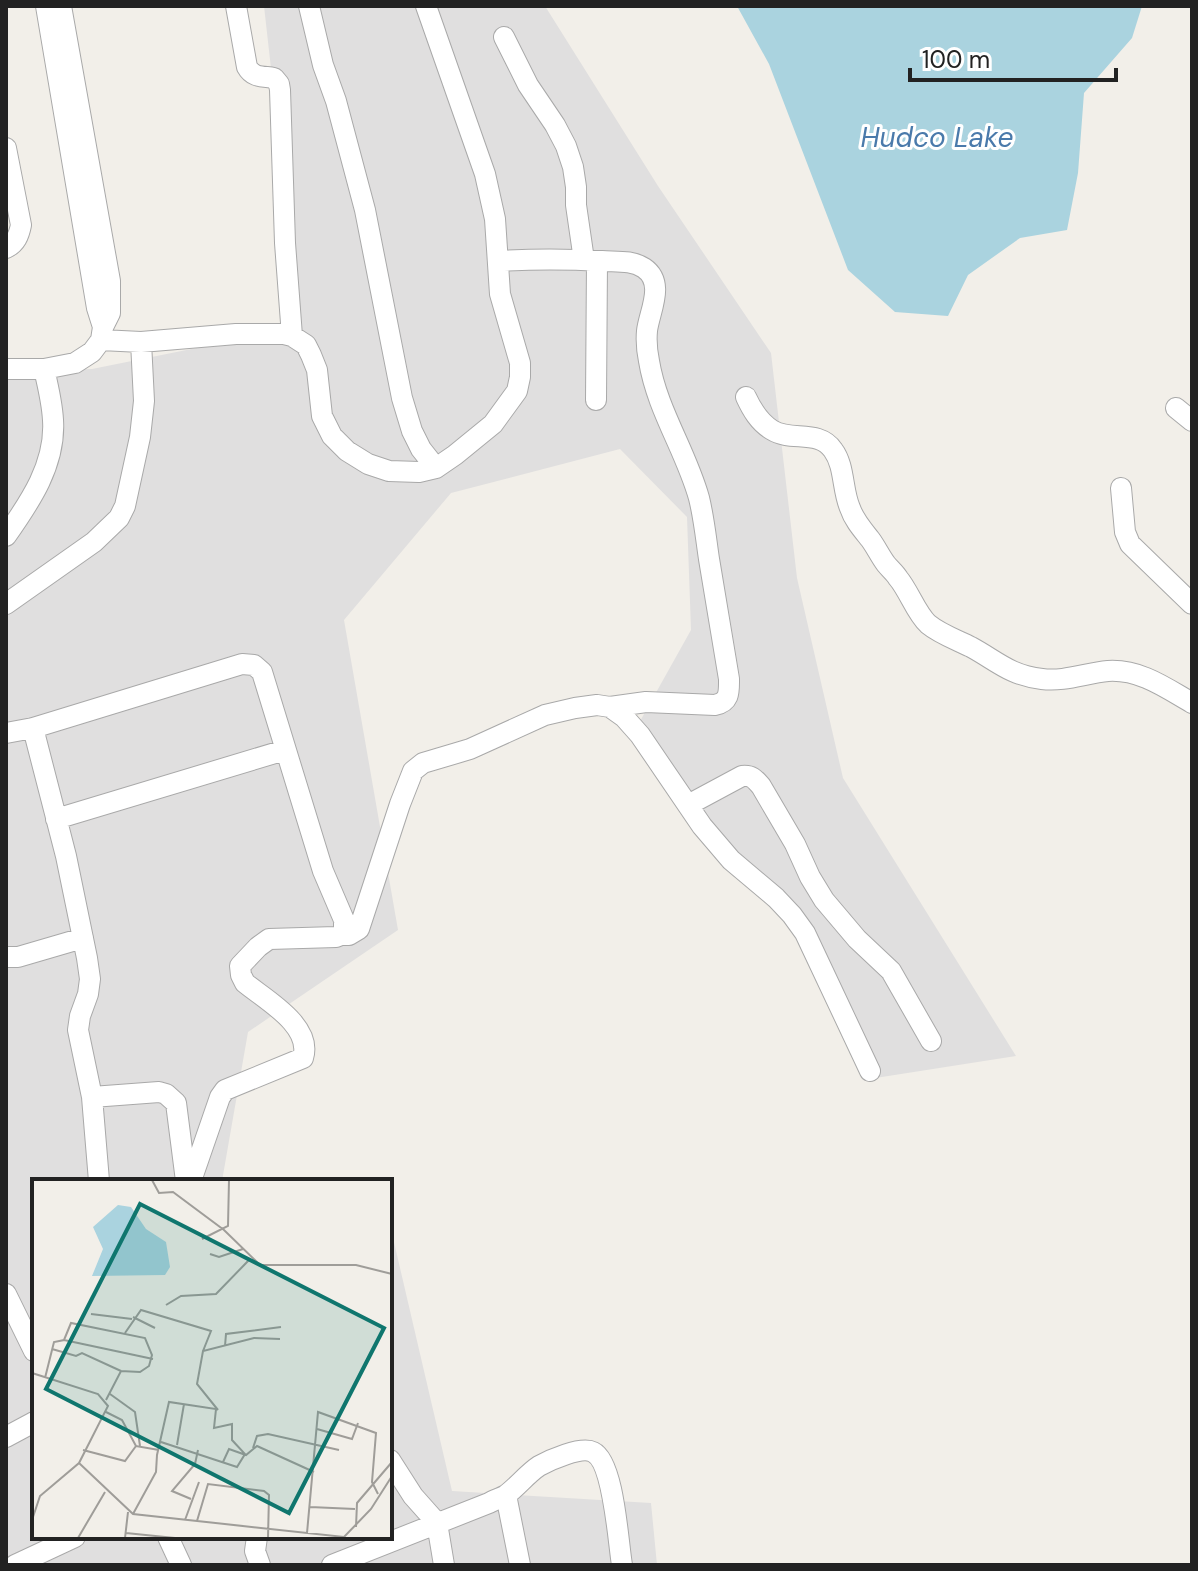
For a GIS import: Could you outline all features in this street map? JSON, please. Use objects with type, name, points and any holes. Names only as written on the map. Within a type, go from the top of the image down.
[{"type":"street","points":[[46,6],[102,333]]},
{"type":"street","points":[[6,369],[44,369],[75,363],[92,352],[110,313],[110,281],[61,6]]},
{"type":"street","points":[[236,6],[250,73],[274,78],[279,84],[292,336]]},
{"type":"street","points":[[309,6],[365,210],[402,398],[412,431],[436,468]]},
{"type":"street","points":[[102,333],[141,342],[236,334],[292,336],[306,345],[311,355],[317,370],[322,416],[332,436],[347,451],[368,464],[389,471],[419,472],[436,468],[493,424],[517,391],[520,363],[500,294],[495,219],[485,174],[426,6]]},
{"type":"street","points":[[504,37],[528,85],[555,125],[573,167],[576,205],[591,260],[596,400]]},
{"type":"street","points":[[6,148],[21,225],[19,235],[6,248]]},
{"type":"street","points":[[190,1179],[225,1090],[303,1058],[306,1048],[298,1027],[245,983],[240,966],[269,939],[336,937],[359,929],[413,771],[423,763],[498,738],[545,715],[597,705],[610,707],[646,702],[720,704],[729,695],[700,502],[651,374],[647,330],[655,293],[650,274],[630,263],[557,258],[498,261]]},
{"type":"street","points":[[6,604],[94,542],[119,518],[134,470],[144,401],[141,342]]},
{"type":"street","points":[[6,536],[31,501],[50,449],[54,423],[44,369]]},
{"type":"street","points":[[746,397],[753,411],[773,431],[819,438],[834,451],[854,517],[931,627],[1018,674],[1057,679],[1110,671],[1132,672],[1192,703]]},
{"type":"street","points":[[1176,408],[1192,421]]},
{"type":"street","points":[[1121,488],[1125,532],[1130,544],[1192,604]]},
{"type":"street","points":[[6,733],[33,728],[242,664],[254,665],[262,672],[323,871],[344,920],[341,935]]},
{"type":"street","points":[[610,707],[640,735],[702,826],[731,860],[776,898],[805,933],[870,1071]]},
{"type":"street","points":[[33,728],[90,979],[78,1030],[92,1097],[99,1179]]},
{"type":"street","points":[[56,819],[285,750]]},
{"type":"street","points":[[688,805],[742,776],[754,778],[795,844],[824,900],[857,939],[891,971],[931,1041]]},
{"type":"street","points":[[6,957],[18,957],[83,938]]},
{"type":"street","points":[[92,1097],[159,1092],[171,1097],[176,1103],[189,1179]]},
{"type":"street","points":[[6,1294],[32,1347]]},
{"type":"street","points":[[6,1437],[32,1423]]},
{"type":"street","points":[[332,1565],[489,1503],[506,1495],[537,1467],[585,1450],[595,1453],[607,1473],[622,1565]]},
{"type":"street","points":[[392,1463],[413,1496],[437,1523],[444,1565]]},
{"type":"street","points":[[506,1495],[520,1565]]},
{"type":"street","points":[[15,1565],[71,1539]]},
{"type":"street","points":[[169,1539],[181,1565]]},
{"type":"street","points":[[257,1539],[255,1551],[260,1565]]},
{"type":"shaded area","points":[[264,6],[545,6],[658,186],[771,353],[797,578],[843,778],[1016,1056],[869,1079],[823,974],[639,723],[691,630],[687,517],[620,449],[451,493],[344,620],[398,930],[248,1032],[222,1179],[32,1179],[32,1539],[392,1539],[392,1234],[452,1491],[651,1503],[657,1565],[6,1565],[6,371],[92,369],[300,327]]},
{"type":"water","name":"Hudco Lake","points":[[737,6],[1142,6],[1132,38],[1084,93],[1078,173],[1067,230],[1020,238],[968,275],[948,316],[895,312],[848,270],[769,64]]}]
